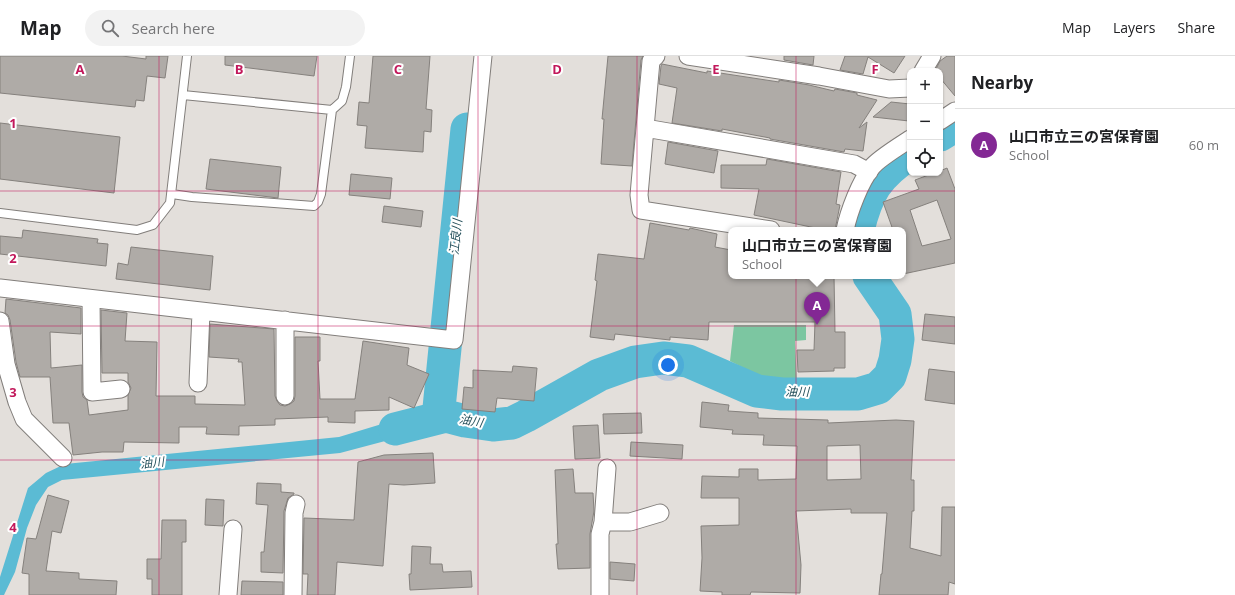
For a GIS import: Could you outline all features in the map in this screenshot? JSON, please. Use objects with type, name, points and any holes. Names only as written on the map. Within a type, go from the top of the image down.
[{"type":"street","points":[[0,288],[454,340],[483,56]]},
{"type":"street","points":[[656,56],[652,60],[645,128],[639,195],[641,210],[752,227]]},
{"type":"street","points":[[688,56],[819,76],[889,89],[907,88]]},
{"type":"street","points":[[925,68],[932,56]]},
{"type":"street","points":[[645,128],[854,164],[869,172]]},
{"type":"street","points":[[846,227],[858,192],[872,166],[909,140]]},
{"type":"street","points":[[91,299],[92,392],[121,388]]},
{"type":"street","points":[[198,383],[201,312]]},
{"type":"street","points":[[285,320],[285,396]]},
{"type":"street","points":[[0,321],[6,364],[17,402],[24,419],[63,458]]},
{"type":"street","points":[[600,595],[600,534],[603,522],[608,468]]},
{"type":"street","points":[[293,595],[294,513],[296,504]]},
{"type":"street","points":[[603,522],[630,522],[660,513]]},
{"type":"street","points":[[228,595],[233,529]]},
{"type":"lane","points":[[0,213],[137,230],[153,225],[170,203],[172,194],[187,56]]},
{"type":"lane","points":[[172,194],[192,197],[314,206],[318,202],[321,194],[332,110],[342,101],[346,87],[350,56]]},
{"type":"lane","points":[[183,95],[332,110]]},
{"type":"green space","points":[[734,325],[806,325],[806,340],[795,341],[797,383],[765,379],[730,361]]},
{"type":"water","points":[[418,413],[438,418],[423,429],[340,453],[62,480],[48,487],[36,505],[27,528],[15,572],[4,595],[0,595],[0,577],[28,488],[46,473],[65,464],[339,437]]},
{"type":"building","points":[[0,56],[122,56],[146,59],[146,56],[168,56],[165,78],[147,76],[144,101],[136,100],[135,107],[0,93]]},
{"type":"building","points":[[225,56],[317,56],[314,76],[225,65]]},
{"type":"building","points":[[373,56],[430,56],[426,109],[432,110],[431,132],[424,131],[423,152],[365,148],[367,126],[357,125],[359,102],[369,103]]},
{"type":"building","points":[[608,56],[643,56],[641,60],[632,166],[601,164],[604,119],[602,119]]},
{"type":"building","points":[[784,56],[814,56],[813,65],[784,60]]},
{"type":"building","points":[[845,56],[905,56],[894,73],[868,57],[863,74],[840,70]]},
{"type":"building","points":[[947,56],[955,56],[955,96],[943,82],[943,68],[936,68],[940,61]]},
{"type":"building","points":[[662,64],[707,73],[707,71],[779,82],[779,80],[834,91],[835,89],[857,93],[857,95],[877,100],[859,128],[867,122],[863,151],[845,149],[844,152],[722,129],[722,131],[672,123],[677,88],[659,84]]},
{"type":"building","points":[[891,102],[907,104],[907,121],[873,117]]},
{"type":"building","points":[[0,123],[120,137],[114,193],[0,179]]},
{"type":"building","points":[[668,142],[718,151],[714,173],[665,164]]},
{"type":"building","points":[[210,159],[281,167],[278,198],[206,189]]},
{"type":"building","points":[[767,159],[841,172],[836,204],[840,205],[836,227],[811,227],[754,215],[759,189],[721,188],[721,165],[766,165]]},
{"type":"building","points":[[947,168],[955,189],[955,263],[906,273],[906,227],[892,227],[883,202],[919,189],[915,180],[926,176],[943,176],[943,170]],"holes":[[[937,200],[951,239],[922,246],[910,210]]]},
{"type":"building","points":[[351,174],[392,178],[390,199],[349,195]]},
{"type":"building","points":[[384,206],[423,211],[421,227],[382,222]]},
{"type":"building","points":[[650,223],[689,230],[690,228],[717,234],[715,247],[728,249],[728,279],[834,279],[835,332],[845,332],[845,368],[834,368],[834,371],[798,372],[797,350],[814,350],[815,322],[709,322],[708,340],[670,337],[670,340],[615,334],[614,340],[590,337],[597,281],[595,280],[598,254],[644,259]]},
{"type":"building","points":[[23,230],[98,239],[97,243],[108,244],[106,266],[0,254],[0,236],[22,238]]},
{"type":"building","points":[[131,247],[213,256],[210,290],[116,279],[118,263],[128,265]]},
{"type":"building","points":[[6,299],[81,308],[81,334],[50,332],[51,368],[82,365],[82,392],[83,397],[87,400],[89,415],[128,410],[128,395],[131,388],[128,382],[128,373],[102,373],[101,310],[127,313],[125,341],[157,342],[156,396],[195,396],[195,404],[245,405],[242,362],[238,362],[239,359],[209,357],[210,324],[274,329],[275,396],[280,405],[285,406],[294,401],[295,337],[320,337],[320,361],[318,361],[320,399],[355,399],[363,341],[409,348],[407,365],[429,374],[414,408],[389,397],[389,410],[355,411],[355,423],[328,422],[328,417],[275,419],[275,425],[239,426],[239,435],[206,434],[207,427],[179,427],[179,443],[124,442],[123,452],[102,452],[73,455],[69,423],[53,423],[50,377],[20,377],[16,362],[10,320],[8,315],[5,313]]},
{"type":"building","points":[[925,314],[955,317],[955,344],[922,340]]},
{"type":"building","points":[[513,366],[537,368],[534,401],[497,398],[495,412],[462,409],[464,387],[473,388],[473,370],[512,372]]},
{"type":"building","points":[[929,369],[955,372],[955,404],[925,400]]},
{"type":"building","points":[[702,402],[729,405],[728,411],[758,413],[758,418],[828,420],[828,423],[896,420],[914,421],[911,480],[914,480],[914,511],[912,511],[910,548],[941,556],[942,507],[955,507],[955,584],[949,582],[948,595],[879,595],[887,513],[851,513],[851,509],[796,511],[801,565],[800,593],[751,592],[750,595],[722,595],[722,592],[700,591],[702,558],[701,526],[739,525],[739,498],[701,498],[702,476],[739,477],[739,469],[758,469],[758,480],[796,479],[797,446],[763,445],[764,435],[732,434],[733,430],[700,427]],"holes":[[[860,445],[861,479],[827,480],[827,446]]]},
{"type":"building","points":[[641,413],[642,433],[604,434],[603,414]]},
{"type":"building","points":[[598,425],[600,458],[575,459],[573,426]]},
{"type":"building","points":[[631,442],[683,445],[682,459],[630,456]]},
{"type":"building","points":[[433,453],[435,483],[404,485],[389,484],[383,566],[337,562],[335,595],[307,595],[308,574],[303,574],[304,518],[354,520],[358,462],[384,455]]},
{"type":"building","points":[[573,469],[575,493],[593,493],[594,511],[590,534],[590,568],[558,569],[556,544],[558,544],[555,470]]},
{"type":"building","points":[[257,483],[281,484],[281,492],[294,493],[288,498],[284,511],[283,573],[261,572],[261,552],[264,552],[268,505],[256,504]]},
{"type":"building","points":[[48,495],[69,501],[61,533],[52,531],[46,571],[79,573],[79,579],[117,581],[116,595],[29,595],[29,574],[22,573],[27,538],[36,539]]},
{"type":"building","points":[[206,499],[224,500],[223,526],[205,525]]},
{"type":"building","points":[[162,520],[186,520],[186,542],[182,542],[182,595],[152,595],[152,579],[147,579],[147,559],[161,559]]},
{"type":"building","points":[[412,546],[431,547],[430,564],[442,564],[443,572],[471,571],[472,587],[410,590],[409,574],[411,574]]},
{"type":"building","points":[[610,562],[635,564],[634,581],[610,579]]},
{"type":"building","points":[[242,581],[283,582],[283,595],[241,595]]},
{"type":"waterway","name":"油川","points":[[943,133],[955,126]]},
{"type":"waterway","name":"江良川","points":[[438,418],[467,129]]},
{"type":"waterway","name":"油川","points":[[859,227],[865,205],[875,186],[889,170],[907,156]]},
{"type":"waterway","name":"油川","points":[[395,429],[446,416],[465,421],[493,425],[512,423],[599,375],[635,362],[663,358],[688,361],[757,391],[782,394],[858,394],[878,388],[890,376],[895,360],[898,339],[895,314],[871,279]]},
{"type":"place","name":"山口市立三の宮保育園","points":[[817,325]]}]
